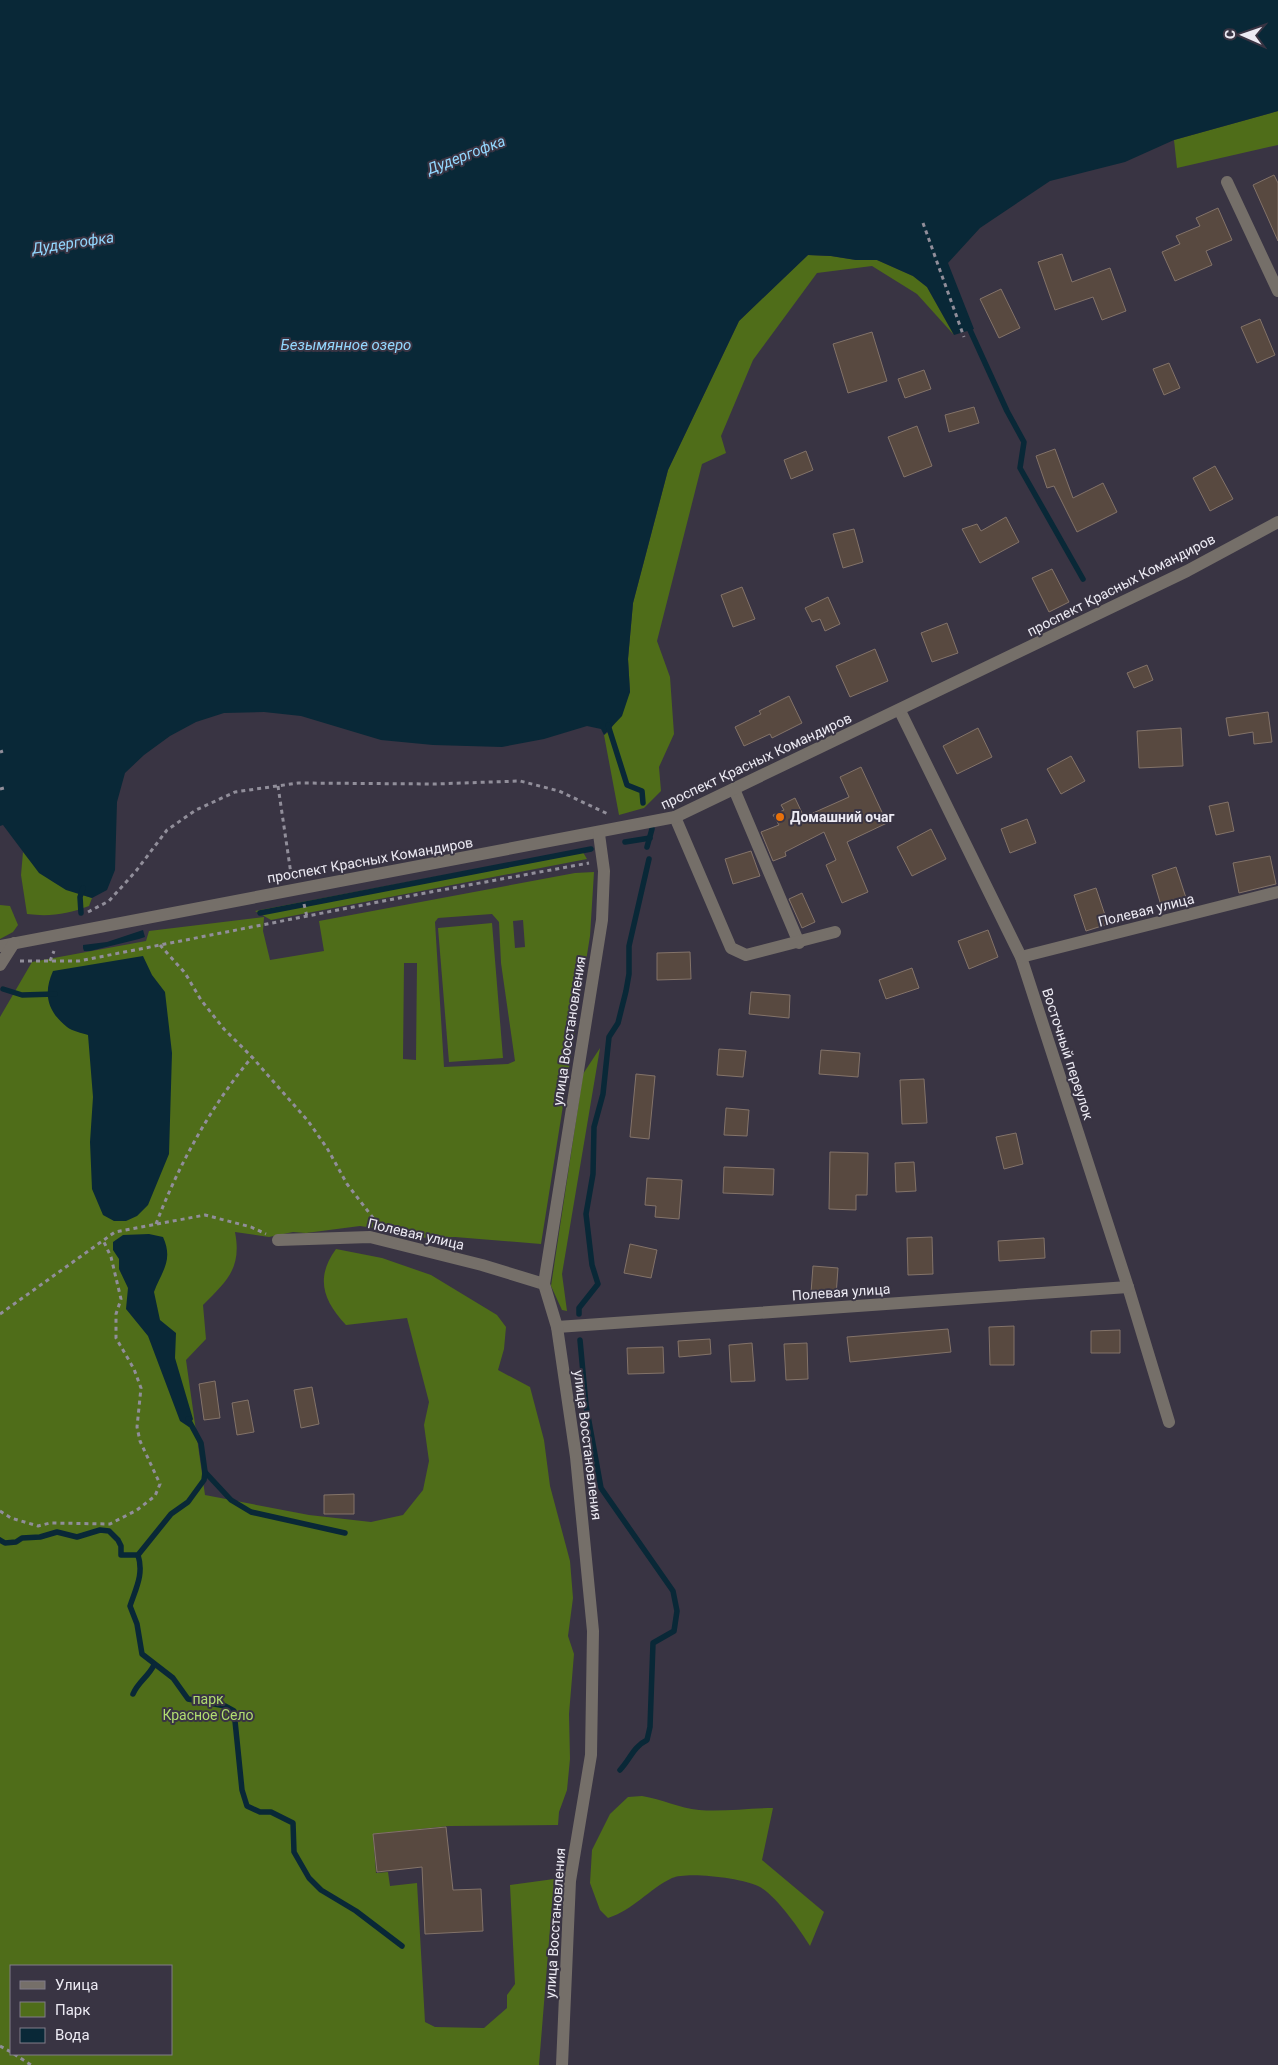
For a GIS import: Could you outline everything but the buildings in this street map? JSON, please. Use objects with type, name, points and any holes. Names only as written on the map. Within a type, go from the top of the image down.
[{"type":"street","points":[[1227,182],[1278,291]]},
{"type":"street","name":"проспект Красных Командиров","points":[[0,946],[675,818],[1187,571],[1278,522]]},
{"type":"street","name":"Восточный переулок","points":[[900,711],[1020,957],[1128,1287],[1169,1422]]},
{"type":"street","points":[[734,790],[800,943]]},
{"type":"street","points":[[675,818],[731,948],[746,955],[800,943],[835,932]]},
{"type":"street","name":"улица Восстановления","points":[[562,2065],[570,1881],[591,1755],[594,1632],[576,1457],[557,1327],[544,1284],[602,920],[604,871],[598,834]]},
{"type":"street","name":"Полевая улица","points":[[1020,957],[1278,892]]},
{"type":"street","points":[[0,965],[14,943]]},
{"type":"street","name":"Полевая улица","points":[[278,1240],[353,1236],[388,1241],[482,1264],[544,1284]]},
{"type":"street","name":"Полевая улица","points":[[557,1327],[1128,1287]]},
{"type":"path","points":[[922,223],[964,337]]},
{"type":"path","points":[[83,915],[109,901],[136,871],[167,830],[196,810],[235,792],[298,783],[434,784],[520,782],[559,790],[611,815]]},
{"type":"path","points":[[278,786],[291,874]]},
{"type":"path","points":[[13,963],[79,961],[588,864]]},
{"type":"path","points":[[305,910],[306,917]]},
{"type":"path","points":[[160,945],[185,973],[201,1000],[224,1029],[252,1057],[308,1121],[327,1148],[347,1184],[388,1241]]},
{"type":"path","points":[[155,1224],[185,1158],[233,1080],[252,1057]]},
{"type":"path","points":[[0,1314],[115,1232],[206,1215],[251,1227],[278,1240]]},
{"type":"path","points":[[0,1511],[11,1518],[38,1526],[75,1523],[110,1524],[137,1510],[155,1496],[158,1490],[160,1484],[140,1440],[137,1428],[141,1388],[134,1369],[116,1338],[116,1314],[121,1299],[110,1257],[103,1240]]},
{"type":"path","points":[[16,2055],[32,2065]]},
{"type":"green space","points":[[1278,111],[1278,145],[1177,168],[1174,140]]},
{"type":"green space","points":[[808,255],[856,260],[877,260],[913,276],[927,287],[954,335],[917,294],[872,266],[817,273],[753,360],[721,436],[726,453],[702,464],[657,641],[670,677],[674,734],[659,767],[661,791],[644,808],[619,815],[604,735],[610,731],[630,692],[628,659],[633,603],[668,470],[739,321]]},
{"type":"green space","points":[[581,849],[587,859],[271,920],[255,911]]},
{"type":"green space","points":[[23,852],[38,869],[53,881],[92,898],[89,906],[59,914],[27,914],[21,875]]},
{"type":"green space","name":"парк Красное Село","points":[[594,872],[590,936],[541,1244],[455,1237],[409,1238],[387,1230],[360,1226],[306,1233],[293,1232],[269,1237],[235,1232],[236,1255],[231,1273],[219,1289],[203,1305],[206,1339],[186,1360],[205,1495],[309,1515],[371,1522],[403,1515],[423,1490],[429,1461],[424,1425],[429,1402],[407,1318],[346,1325],[332,1307],[324,1288],[324,1279],[329,1260],[336,1249],[382,1258],[431,1275],[497,1315],[506,1327],[504,1349],[498,1370],[530,1387],[544,1440],[550,1486],[570,1561],[573,1598],[568,1636],[574,1654],[569,1714],[570,1759],[567,1790],[559,1812],[558,1825],[449,1826],[373,1834],[376,1873],[388,1872],[390,1886],[417,1883],[425,2022],[435,2027],[484,2028],[507,2008],[507,1995],[515,1984],[510,1885],[554,1879],[539,2065],[0,2065],[0,1017],[32,962],[146,941],[149,931],[264,917],[263,931],[270,960],[324,951],[319,921],[575,873]],"holes":[[[492,914],[499,922],[501,963],[515,1061],[508,1064],[444,1067],[435,922],[438,918]],[[523,920],[525,947],[515,948],[513,921]],[[404,963],[417,963],[416,1060],[403,1059]]]},
{"type":"green space","points":[[0,905],[10,906],[18,925],[13,932],[0,939]]},
{"type":"green space","points":[[492,923],[503,1058],[449,1062],[438,928]]},
{"type":"green space","points":[[600,1048],[562,1274],[567,1311],[562,1310],[551,1286],[583,1074]]},
{"type":"green space","points":[[642,1796],[699,1810],[773,1808],[762,1860],[824,1912],[810,1946],[787,1913],[765,1890],[750,1883],[728,1878],[690,1875],[672,1878],[625,1910],[608,1918],[600,1910],[590,1883],[592,1850],[610,1814],[628,1797]]},
{"type":"water","name":"Безымянное озеро","points":[[0,0],[1278,0],[1278,111],[1174,140],[1125,162],[1050,181],[980,228],[948,263],[974,329],[954,335],[927,287],[913,276],[877,260],[856,260],[808,255],[739,321],[668,470],[633,603],[628,659],[630,692],[622,716],[604,735],[601,729],[587,726],[544,739],[502,747],[433,745],[381,740],[301,716],[264,712],[224,713],[196,722],[170,736],[144,755],[125,773],[117,802],[115,870],[107,890],[92,898],[66,890],[39,873],[3,825],[0,826]]},
{"type":"water","points":[[143,930],[145,937],[139,939],[90,951],[84,951],[83,948],[83,945],[107,942]]},
{"type":"water","points":[[143,956],[152,975],[165,992],[172,1053],[169,1154],[148,1205],[137,1216],[126,1221],[114,1221],[103,1215],[92,1189],[90,1142],[93,1097],[88,1035],[69,1028],[55,1015],[49,1001],[48,987],[53,971]]},
{"type":"water","points":[[149,1234],[163,1237],[166,1245],[167,1260],[154,1292],[160,1320],[176,1333],[175,1358],[193,1419],[189,1427],[180,1421],[148,1336],[126,1309],[128,1288],[119,1269],[119,1259],[113,1250],[113,1242],[123,1235]]},
{"type":"waterway","points":[[970,330],[1007,411],[1024,442],[1020,468],[1083,579]]},
{"type":"waterway","points":[[608,725],[627,785],[642,791],[643,803]]},
{"type":"waterway","points":[[647,847],[652,829]]},
{"type":"waterway","points":[[625,842],[650,838]]},
{"type":"waterway","points":[[260,913],[591,849]]},
{"type":"waterway","points":[[579,1314],[579,1308],[598,1284],[592,1265],[586,1214],[593,1174],[594,1127],[603,1094],[609,1037],[618,1023],[626,991],[629,974],[629,946],[649,859]]},
{"type":"waterway","points":[[81,913],[80,897],[83,888]]},
{"type":"waterway","points":[[3,989],[22,995],[55,994]]},
{"type":"waterway","points":[[580,1340],[586,1405],[601,1488],[673,1591],[677,1611],[674,1631],[653,1643],[650,1727],[647,1740],[635,1749],[620,1770]]},
{"type":"waterway","points":[[0,1540],[5,1543],[16,1542],[22,1538],[40,1537],[57,1532],[77,1537],[100,1530],[109,1531],[118,1540],[121,1546],[121,1555],[138,1555],[171,1514],[188,1502],[204,1480],[205,1472],[201,1443],[188,1419]]},
{"type":"waterway","points":[[205,1472],[231,1500],[251,1512],[345,1533]]},
{"type":"waterway","points":[[138,1555],[140,1575],[130,1606],[137,1624],[142,1654],[173,1678],[188,1699],[225,1706],[234,1711],[242,1790],[247,1806],[260,1812],[271,1812],[293,1823],[294,1852],[309,1878],[321,1890],[356,1911],[402,1946]]},
{"type":"waterway","points":[[133,1694],[154,1665]]},
{"type":"place","name":"Домашний очаг","points":[[780,817]]},
{"type":"water label","name":"Дудергофка","points":[[466,155]]},
{"type":"water label","name":"Дудергофка","points":[[73,243]]}]
